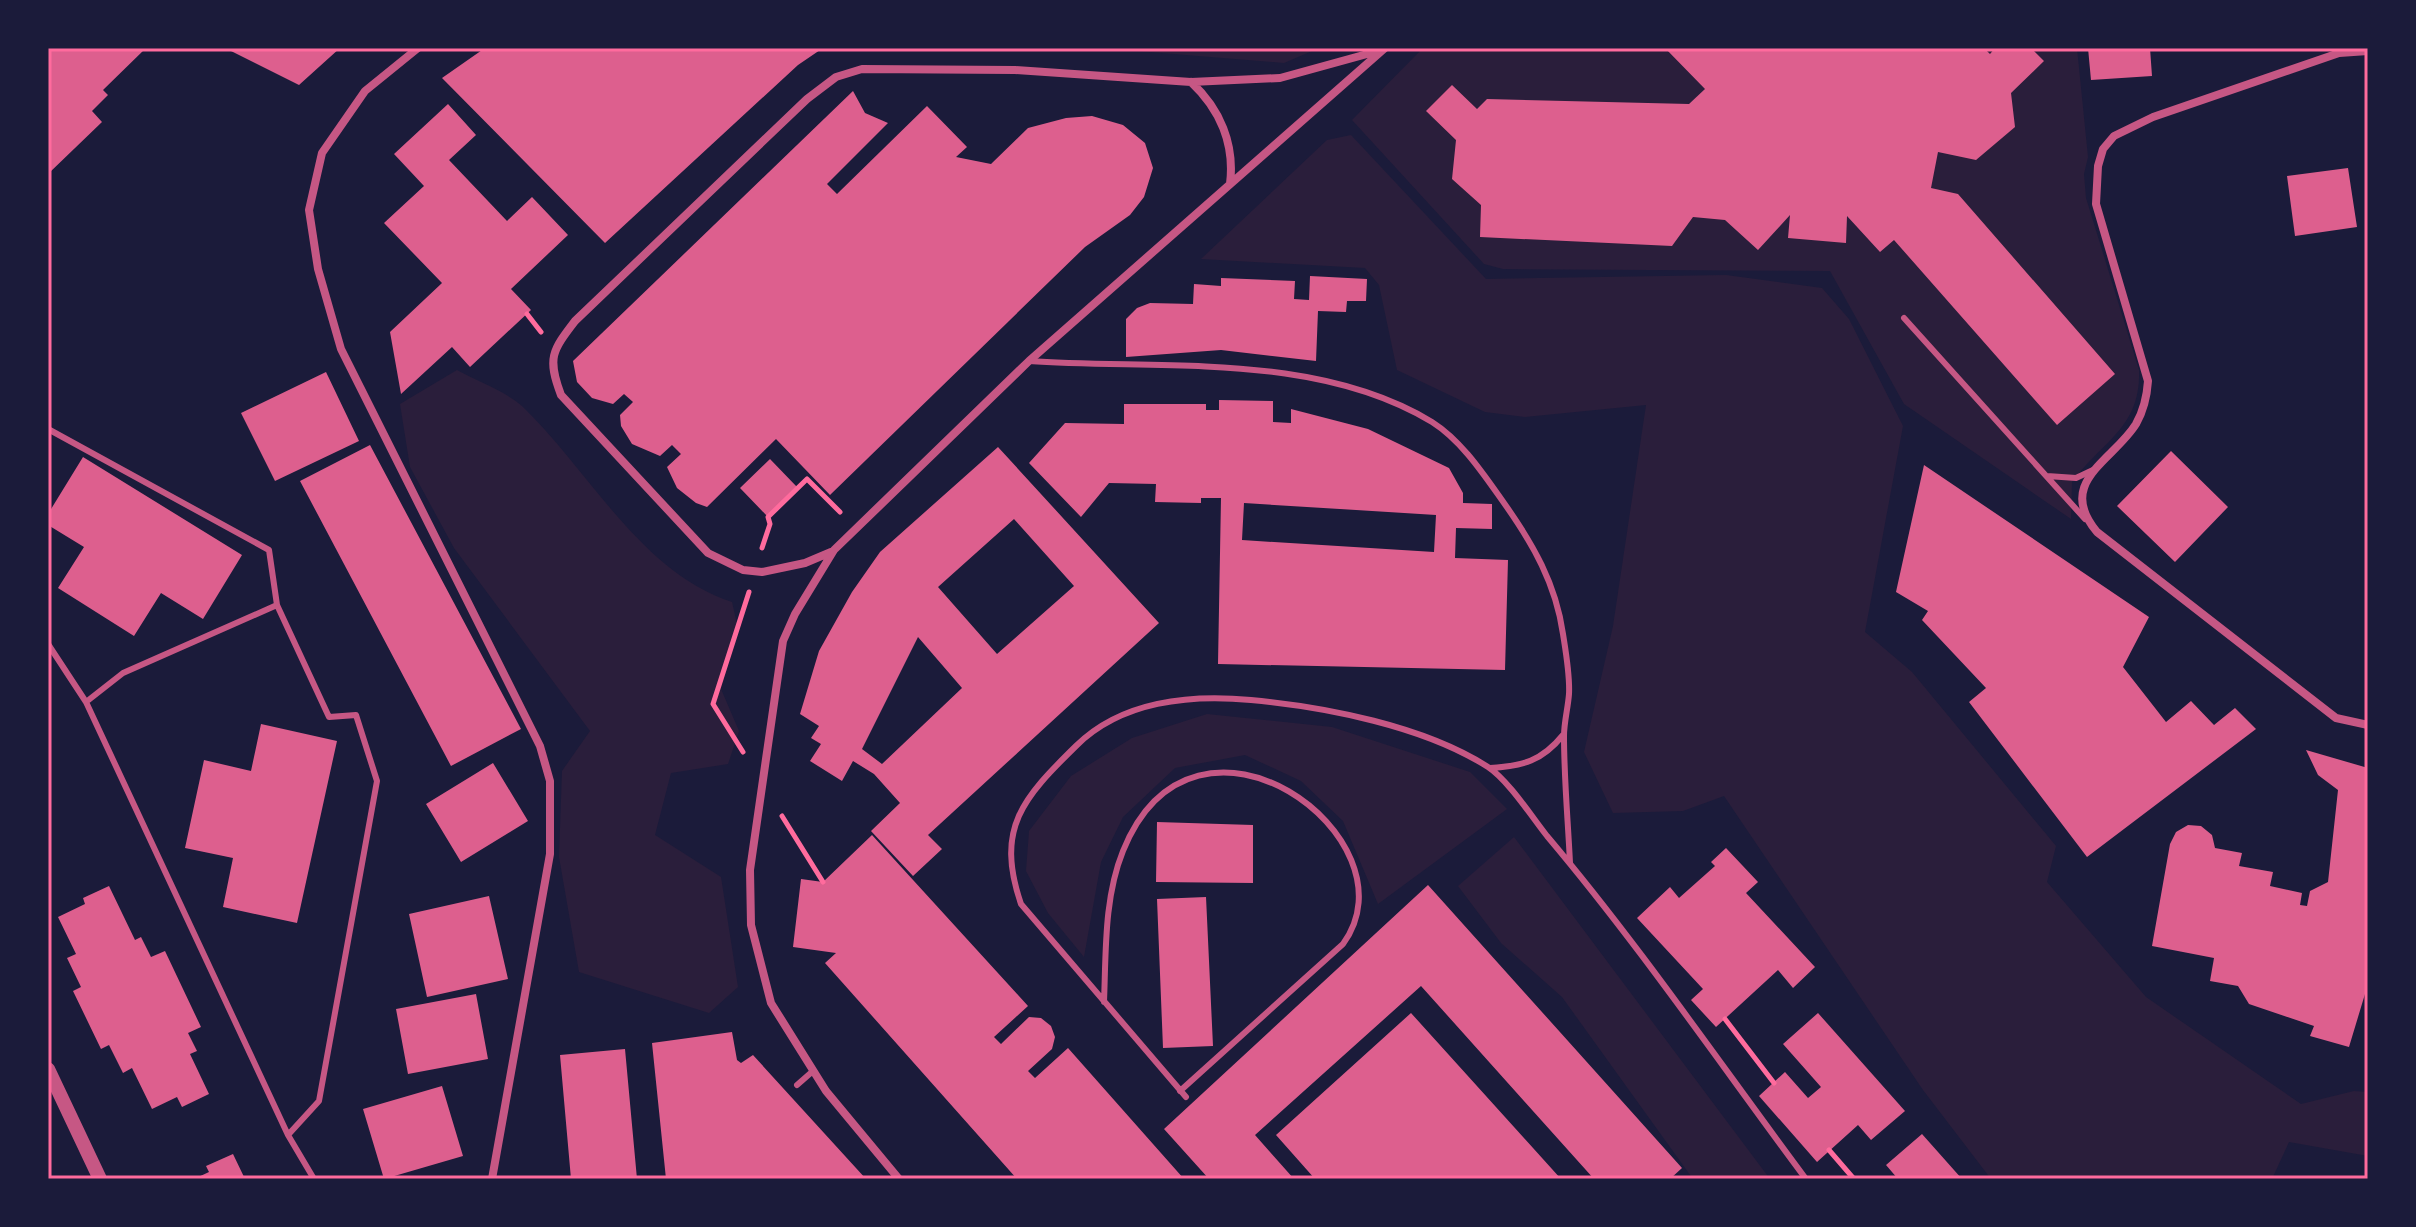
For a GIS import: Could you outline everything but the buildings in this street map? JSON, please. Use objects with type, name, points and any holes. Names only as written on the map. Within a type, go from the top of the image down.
[{"type":"street","points":[[418,48],[385,71],[343,120],[322,153],[309,210],[318,269],[341,349],[540,746],[550,781],[550,854],[492,1179]]},
{"type":"street","points":[[834,550],[805,563],[762,572],[743,570],[708,553],[561,395],[552,363],[554,347],[608,289],[807,99],[836,77],[862,69],[1015,70],[1191,82],[1280,78],[1384,49]]},
{"type":"street","points":[[899,1179],[813,1071],[771,1003],[751,925],[750,870],[783,641],[795,614],[834,550],[1029,361],[1384,49]]},
{"type":"street","points":[[2368,51],[2339,53],[2153,117],[2114,136],[2103,149],[2094,184],[2096,204],[2148,381],[2147,396],[2137,423],[2094,470],[2082,494],[2082,509],[2088,522],[2336,718],[2368,725]]},
{"type":"street","points":[[1191,82],[1209,99],[1222,125],[1233,161],[1230,184]]},
{"type":"street","points":[[48,1069],[100,1179]]},
{"type":"lane","points":[[1904,318],[2088,522]]},
{"type":"lane","points":[[1029,361],[1113,367],[1224,366],[1298,376],[1363,393],[1433,423],[1481,470],[1538,553],[1549,581],[1563,634],[1569,692],[1564,734],[1570,863]]},
{"type":"lane","points":[[48,429],[269,550],[277,605],[329,717],[356,715],[377,781],[319,1101],[288,1135]]},
{"type":"lane","points":[[2047,476],[2076,478],[2094,470]]},
{"type":"lane","points":[[86,702],[123,673],[277,605]]},
{"type":"lane","points":[[48,644],[86,702],[288,1135],[314,1179]]},
{"type":"lane","points":[[1186,1097],[1021,904],[1012,876],[1011,830],[1032,795],[1086,736],[1123,715],[1160,702],[1225,698],[1298,705],[1412,733],[1490,768],[1570,863],[1806,1179]]},
{"type":"lane","points":[[1490,768],[1522,766],[1548,753],[1564,734]]},
{"type":"lane","points":[[1104,1002],[1108,910],[1122,853],[1139,819],[1154,800],[1193,775],[1223,770],[1267,779],[1320,814],[1339,838],[1356,876],[1360,907],[1356,926],[1343,944],[1180,1091]]},
{"type":"lane","points":[[797,1085],[813,1071]]},
{"type":"path","points":[[1725,1019],[1774,1083]]},
{"type":"path","points":[[1829,1150],[1854,1179]]},
{"type":"shaded area","points":[[1100,48],[1319,48],[1284,63]]},
{"type":"shaded area","points":[[1423,48],[2077,48],[2088,157],[2084,174],[2086,198],[2139,370],[2138,390],[2127,420],[2072,482],[2071,519],[1904,404],[1830,271],[1503,269],[1484,264],[1352,120]]},
{"type":"shaded area","points":[[1351,135],[1486,279],[1726,275],[1822,288],[1849,319],[1903,426],[1865,632],[1912,672],[2056,846],[2047,882],[2146,997],[2301,1104],[2354,1091],[2368,1092],[2368,1156],[2289,1142],[2272,1179],[1991,1179],[1923,1090],[1724,796],[1683,811],[1613,813],[1584,752],[1613,626],[1646,405],[1525,417],[1485,412],[1397,370],[1379,285],[1365,268],[1201,259],[1327,140]]},
{"type":"shaded area","points":[[457,370],[522,406],[643,544],[699,588],[732,602],[738,629],[721,689],[739,731],[728,764],[671,773],[655,835],[721,877],[738,987],[709,1013],[579,972],[559,857],[562,771],[590,731],[454,548],[410,467],[400,404]]},
{"type":"shaded area","points":[[1207,714],[1332,727],[1470,772],[1507,809],[1378,904],[1343,821],[1301,781],[1245,755],[1175,768],[1123,817],[1101,862],[1084,957],[1048,913],[1026,871],[1029,831],[1071,776],[1132,738]]},
{"type":"shaded area","points":[[1514,837],[1770,1179],[1693,1179],[1562,997],[1501,943],[1458,886]]}]
